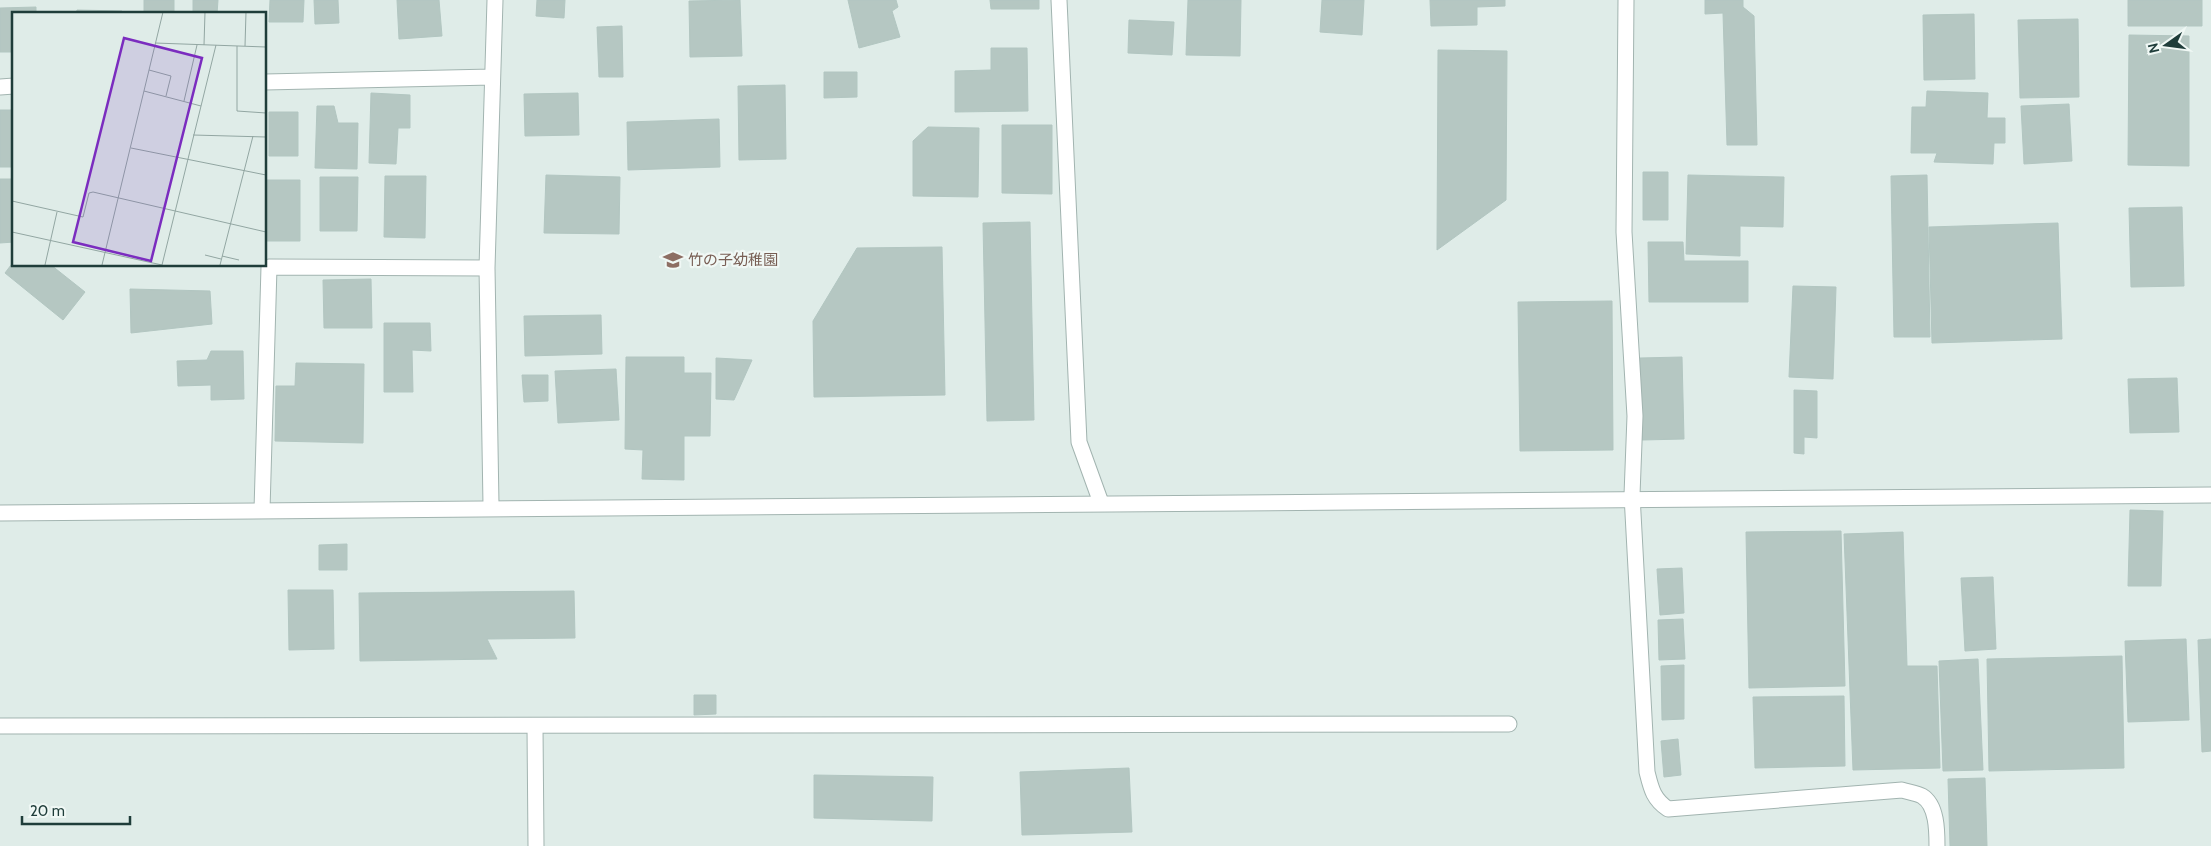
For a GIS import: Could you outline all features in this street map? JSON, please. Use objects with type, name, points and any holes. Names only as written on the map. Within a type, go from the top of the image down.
[{"type":"street","points":[[491,505],[487,268],[495,0]]},
{"type":"street","points":[[1059,0],[1079,442],[1100,500]]},
{"type":"street","points":[[1626,0],[1624,232],[1635,416],[1632,495],[1647,772],[1652,793],[1659,803],[1668,809],[1902,790],[1922,796],[1930,806],[1937,826],[1937,846]]},
{"type":"street","points":[[266,82],[492,78]]},
{"type":"street","points":[[262,510],[269,267],[487,268]]},
{"type":"street","points":[[0,513],[491,505],[1632,495],[2211,495]]},
{"type":"street","points":[[0,726],[535,727],[1509,724]]},
{"type":"street","points":[[535,727],[536,846]]},
{"type":"building","points":[[144,0],[174,0],[174,12],[144,12]]},
{"type":"building","points":[[193,0],[218,0],[217,12],[193,12]]},
{"type":"building","points":[[270,0],[304,0],[303,22],[269,22]]},
{"type":"building","points":[[314,0],[338,0],[339,23],[315,24]]},
{"type":"building","points":[[397,0],[439,0],[442,36],[399,39]]},
{"type":"building","points":[[537,0],[565,0],[564,18],[536,16]]},
{"type":"building","points":[[740,0],[742,56],[690,57],[689,1]]},
{"type":"building","points":[[848,0],[896,0],[898,7],[892,11],[900,37],[859,48]]},
{"type":"building","points":[[990,0],[1039,0],[1039,9],[991,9]]},
{"type":"building","points":[[1188,0],[1241,0],[1240,56],[1186,55]]},
{"type":"building","points":[[1322,0],[1364,0],[1362,35],[1320,32]]},
{"type":"building","points":[[1430,0],[1505,0],[1505,6],[1477,7],[1477,25],[1431,26]]},
{"type":"building","points":[[1705,0],[1743,0],[1743,7],[1754,16],[1757,145],[1727,145],[1723,13],[1705,14]]},
{"type":"building","points":[[2128,0],[2202,0],[2202,26],[2128,26]]},
{"type":"building","points":[[36,7],[36,12],[12,12],[12,52],[0,52],[0,8]]},
{"type":"building","points":[[77,10],[122,11],[122,12],[76,12]]},
{"type":"building","points":[[1974,14],[1975,79],[1924,80],[1923,15]]},
{"type":"building","points":[[2078,19],[2079,97],[2020,98],[2018,20]]},
{"type":"building","points":[[1129,20],[1174,22],[1172,55],[1128,53]]},
{"type":"building","points":[[622,26],[623,77],[599,77],[597,27]]},
{"type":"building","points":[[2129,35],[2189,36],[2189,166],[2128,165]]},
{"type":"building","points":[[991,48],[1027,48],[1028,111],[955,112],[955,71],[991,70]]},
{"type":"building","points":[[1438,50],[1507,51],[1506,200],[1437,250]]},
{"type":"building","points":[[824,72],[857,72],[857,97],[824,98]]},
{"type":"building","points":[[785,85],[786,159],[739,160],[738,86]]},
{"type":"building","points":[[1927,91],[1988,93],[1987,118],[2005,118],[2005,143],[1994,143],[1993,164],[1934,162],[1937,153],[1911,153],[1912,107],[1926,107]]},
{"type":"building","points":[[371,93],[410,95],[410,128],[398,128],[396,164],[369,163]]},
{"type":"building","points":[[578,93],[579,135],[525,136],[524,94]]},
{"type":"building","points":[[2069,104],[2072,161],[2024,164],[2021,106]]},
{"type":"building","points":[[317,106],[334,106],[338,123],[358,123],[357,169],[315,168]]},
{"type":"building","points":[[0,110],[12,110],[12,167],[0,167]]},
{"type":"building","points":[[269,112],[298,112],[298,156],[269,156]]},
{"type":"building","points":[[719,119],[720,167],[628,170],[627,122]]},
{"type":"building","points":[[1002,125],[1052,125],[1052,194],[1002,193]]},
{"type":"building","points":[[928,127],[979,128],[978,197],[913,196],[913,141]]},
{"type":"building","points":[[1643,172],[1668,172],[1668,220],[1643,220]]},
{"type":"building","points":[[546,175],[620,177],[619,234],[544,233]]},
{"type":"building","points":[[1688,175],[1784,177],[1783,227],[1740,226],[1740,256],[1686,254]]},
{"type":"building","points":[[1927,175],[1930,337],[1894,337],[1891,176]]},
{"type":"building","points":[[385,176],[426,176],[425,238],[384,237]]},
{"type":"building","points":[[320,177],[358,177],[357,231],[320,231]]},
{"type":"building","points":[[0,179],[12,179],[12,242],[0,243]]},
{"type":"building","points":[[266,180],[300,180],[300,241],[266,241]]},
{"type":"building","points":[[2182,207],[2184,286],[2131,287],[2129,208]]},
{"type":"building","points":[[1030,222],[1034,420],[987,421],[983,223]]},
{"type":"building","points":[[2058,223],[2062,339],[1932,343],[1929,227]]},
{"type":"building","points":[[1648,242],[1683,242],[1684,261],[1748,261],[1748,302],[1649,302]]},
{"type":"building","points":[[942,247],[945,395],[814,397],[813,321],[857,248]]},
{"type":"building","points":[[12,264],[12,266],[52,266],[85,292],[63,320],[5,273]]},
{"type":"building","points":[[371,279],[372,328],[324,328],[323,280]]},
{"type":"building","points":[[1793,286],[1836,287],[1833,379],[1789,377]]},
{"type":"building","points":[[130,289],[210,291],[212,324],[131,333]]},
{"type":"building","points":[[1612,301],[1613,450],[1520,451],[1518,302]]},
{"type":"building","points":[[601,315],[602,354],[525,356],[524,316]]},
{"type":"building","points":[[384,323],[430,323],[431,351],[412,350],[413,392],[384,392]]},
{"type":"building","points":[[211,351],[243,351],[244,399],[211,400],[211,385],[178,386],[177,361],[207,360]]},
{"type":"building","points":[[626,357],[684,357],[684,373],[711,373],[710,436],[684,436],[684,480],[642,479],[643,450],[625,449]]},
{"type":"building","points":[[1682,357],[1684,439],[1642,440],[1640,358]]},
{"type":"building","points":[[716,358],[752,360],[734,400],[716,399]]},
{"type":"building","points":[[296,363],[364,364],[363,443],[275,441],[276,386],[295,386]]},
{"type":"building","points":[[616,369],[619,420],[558,423],[555,371]]},
{"type":"building","points":[[522,375],[548,375],[548,401],[524,402]]},
{"type":"building","points":[[2177,378],[2179,432],[2130,433],[2128,379]]},
{"type":"building","points":[[1794,390],[1817,391],[1817,438],[1804,437],[1804,454],[1794,453]]},
{"type":"building","points":[[2130,510],[2163,511],[2161,586],[2128,586]]},
{"type":"building","points":[[1841,531],[1845,686],[1749,688],[1746,532]]},
{"type":"building","points":[[1903,532],[1907,666],[1937,666],[1940,768],[1853,770],[1844,534]]},
{"type":"building","points":[[347,544],[347,570],[319,570],[319,545]]},
{"type":"building","points":[[1682,568],[1684,613],[1660,615],[1657,569]]},
{"type":"building","points":[[1993,577],[1996,649],[1965,651],[1961,578]]},
{"type":"building","points":[[288,590],[333,590],[334,649],[289,650]]},
{"type":"building","points":[[574,591],[575,638],[487,639],[497,659],[360,661],[359,593]]},
{"type":"building","points":[[1683,619],[1685,659],[1659,660],[1658,620]]},
{"type":"building","points":[[2186,639],[2189,720],[2128,722],[2125,641]]},
{"type":"building","points":[[2211,639],[2211,751],[2202,752],[2198,640]]},
{"type":"building","points":[[2122,656],[2124,768],[1989,771],[1987,659]]},
{"type":"building","points":[[1978,659],[1983,770],[1943,771],[1939,661]]},
{"type":"building","points":[[1684,665],[1684,719],[1662,720],[1661,666]]},
{"type":"building","points":[[694,695],[716,695],[716,714],[694,715]]},
{"type":"building","points":[[1844,696],[1845,766],[1755,768],[1753,697]]},
{"type":"building","points":[[1678,739],[1681,775],[1664,777],[1661,741]]},
{"type":"building","points":[[1129,768],[1132,832],[1022,835],[1020,772]]},
{"type":"building","points":[[814,775],[933,777],[932,821],[814,818]]},
{"type":"building","points":[[1985,778],[1987,846],[1950,846],[1948,779]]},
{"type":"place","name":"竹の子幼稚園","points":[[673,260]]}]
